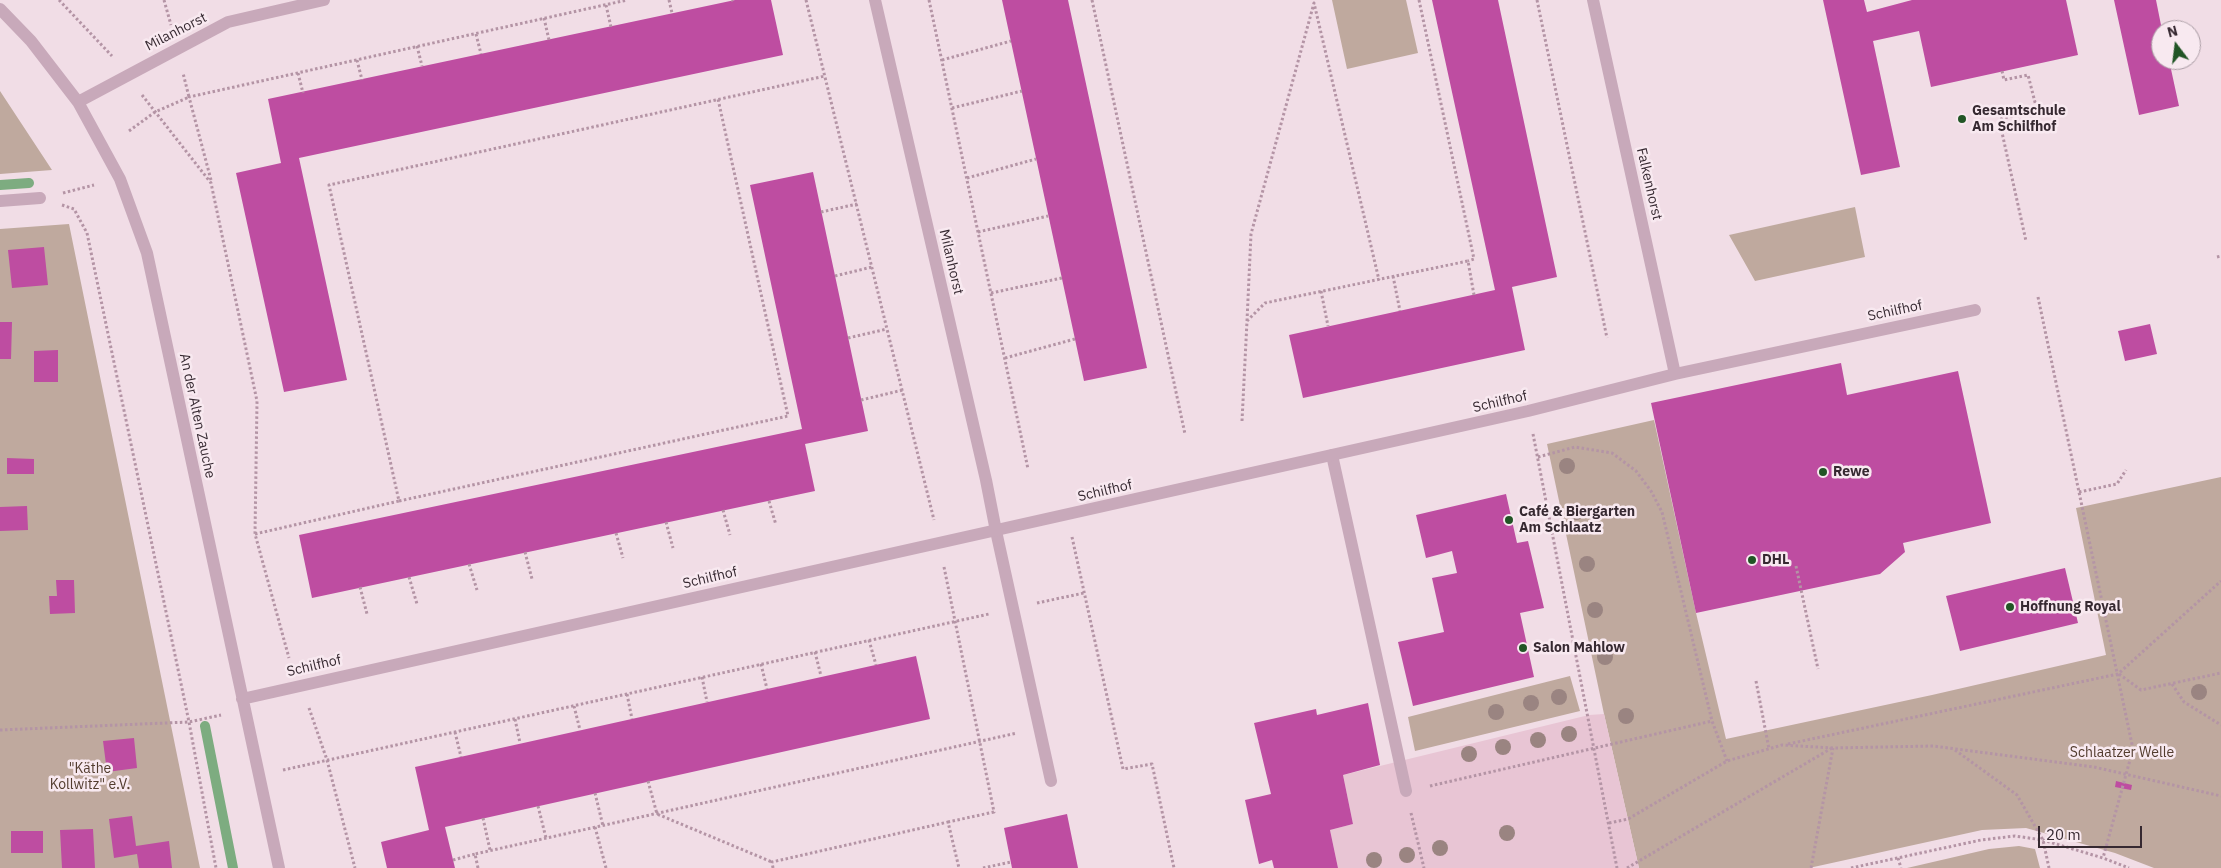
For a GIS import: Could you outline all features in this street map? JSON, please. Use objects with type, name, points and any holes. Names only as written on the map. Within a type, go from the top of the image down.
[{"type":"street","name":"Milanhorst","points":[[78,102],[228,22],[324,0]]},
{"type":"street","name":"Milanhorst","points":[[875,0],[986,480],[1051,781]]},
{"type":"street","name":"Falkenhorst","points":[[1593,0],[1675,374]]},
{"type":"street","name":"An der Alten Zauche","points":[[0,9],[31,41],[78,102],[120,179],[147,253],[279,868]]},
{"type":"street","points":[[0,201],[40,198]]},
{"type":"street","name":"Schilfhof","points":[[242,699],[1528,411],[1675,374],[1974,310]]},
{"type":"street","points":[[1332,455],[1406,791]]},
{"type":"path","points":[[59,0],[112,56]]},
{"type":"path","points":[[164,0],[172,28]]},
{"type":"path","points":[[129,131],[156,112],[189,97],[627,0]]},
{"type":"path","points":[[669,0],[672,13]]},
{"type":"path","points":[[806,0],[928,492]]},
{"type":"path","points":[[929,0],[1028,470]]},
{"type":"path","points":[[1092,0],[1184,434]]},
{"type":"path","points":[[1246,321],[1265,303],[1474,259],[1419,0]]},
{"type":"path","points":[[1537,0],[1607,338]]},
{"type":"path","points":[[1314,1],[1379,280]]},
{"type":"path","points":[[1242,421],[1251,234],[1314,1]]},
{"type":"path","points":[[606,5],[611,26]]},
{"type":"path","points":[[544,18],[549,40]]},
{"type":"path","points":[[476,34],[481,54]]},
{"type":"path","points":[[942,60],[1011,41]]},
{"type":"path","points":[[417,46],[422,66]]},
{"type":"path","points":[[357,60],[362,80]]},
{"type":"path","points":[[2002,71],[2004,80],[2028,75],[2037,110],[1999,119],[2026,241]]},
{"type":"path","points":[[183,72],[211,183],[257,400],[255,534],[289,658]]},
{"type":"path","points":[[298,73],[303,92]]},
{"type":"path","points":[[399,501],[329,184],[825,76]]},
{"type":"path","points":[[137,89],[211,183]]},
{"type":"path","points":[[952,108],[1022,91]]},
{"type":"path","points":[[255,534],[788,416],[718,99]]},
{"type":"path","points":[[967,178],[1036,159]]},
{"type":"path","points":[[40,198],[94,186]]},
{"type":"path","points":[[40,198],[74,209],[87,233],[189,722],[216,868]]},
{"type":"path","points":[[821,212],[857,204]]},
{"type":"path","points":[[978,232],[1048,216]]},
{"type":"path","points":[[1468,260],[1474,295]]},
{"type":"path","points":[[835,276],[872,267]]},
{"type":"path","points":[[1393,276],[1400,311]]},
{"type":"path","points":[[991,293],[1062,278]]},
{"type":"path","points":[[1322,291],[1328,326]]},
{"type":"path","points":[[2038,297],[2133,749],[2103,858]]},
{"type":"path","points":[[848,338],[888,330]]},
{"type":"path","points":[[1005,358],[1075,339]]},
{"type":"path","points":[[861,400],[903,390]]},
{"type":"path","points":[[1528,411],[1617,868]]},
{"type":"path","points":[[1538,458],[1575,447],[1612,453],[1636,471],[1651,491],[1662,512],[1712,720],[1727,761]]},
{"type":"path","points":[[2079,492],[2117,484],[2126,470]]},
{"type":"path","points":[[769,501],[776,525]]},
{"type":"path","points":[[723,510],[730,535]]},
{"type":"path","points":[[1067,515],[1123,769],[1152,764],[1174,868]]},
{"type":"path","points":[[666,522],[673,548]]},
{"type":"path","points":[[616,533],[623,558]]},
{"type":"path","points":[[525,552],[532,579]]},
{"type":"path","points":[[469,564],[477,590]]},
{"type":"path","points":[[1796,566],[1818,669]]},
{"type":"path","points":[[409,577],[417,604]]},
{"type":"path","points":[[1608,823],[1628,819],[1727,761],[1782,745],[2118,674],[2221,581]]},
{"type":"path","points":[[360,587],[367,614]]},
{"type":"path","points":[[280,771],[1084,593]]},
{"type":"path","points":[[657,814],[772,862],[994,812],[956,621]]},
{"type":"path","points":[[869,640],[876,665]]},
{"type":"path","points":[[815,652],[821,676]]},
{"type":"path","points":[[761,664],[767,688]]},
{"type":"path","points":[[2118,674],[2141,690],[2221,673]]},
{"type":"path","points":[[702,677],[707,702]]},
{"type":"path","points":[[1756,681],[1769,749]]},
{"type":"path","points":[[2172,684],[2184,702],[2221,725]]},
{"type":"path","points":[[627,694],[632,719]]},
{"type":"path","points":[[308,704],[327,760],[355,868]]},
{"type":"path","points":[[574,706],[580,730]]},
{"type":"path","points":[[0,730],[189,722],[224,715]]},
{"type":"path","points":[[515,719],[520,743]]},
{"type":"path","points":[[1424,868],[1406,791],[1712,720]]},
{"type":"path","points":[[453,860],[490,850],[1040,728]]},
{"type":"path","points":[[455,732],[461,757]]},
{"type":"path","points":[[1782,745],[1833,748],[1933,746],[2094,767],[2221,796]]},
{"type":"path","points":[[1627,868],[1833,748]]},
{"type":"path","points":[[1811,868],[1833,748]]},
{"type":"path","points":[[1954,749],[2017,795],[2043,840],[2049,868]]},
{"type":"path","points":[[648,781],[657,814]]},
{"type":"path","points":[[594,793],[603,826]]},
{"type":"path","points":[[538,806],[546,838]]},
{"type":"path","points":[[483,818],[490,850]]},
{"type":"path","points":[[948,822],[959,868]]},
{"type":"path","points":[[595,827],[606,868]]},
{"type":"path","points":[[1851,868],[1981,840],[2015,836],[2043,840],[2129,868]]},
{"type":"path","points":[[475,854],[478,868]]},
{"type":"path","points":[[1898,858],[1901,868]]},
{"type":"path","points":[[772,862],[773,868]]},
{"type":"path","points":[[983,868],[1011,862]]},
{"type":"green space","points":[[1332,0],[1406,0],[1418,53],[1347,69]]},
{"type":"green space","points":[[0,91],[52,170],[0,174]]},
{"type":"green space","points":[[1855,207],[1865,257],[1755,281],[1729,235]]},
{"type":"green space","name":"\"Käthe Kollwitz\" e.V.","points":[[69,224],[200,868],[0,868],[0,229]]},
{"type":"green space","name":"Schlaatzer Welle","points":[[1654,420],[1696,613],[1726,739],[1932,695],[2106,655],[2076,508],[2221,477],[2221,868],[2154,868],[2115,853],[2026,828],[1982,830],[1809,868],[1639,868],[1604,714],[1547,444]]},
{"type":"green space","points":[[1570,676],[1580,711],[1415,751],[1408,717]]},
{"type":"green space","points":[[2019,846],[2035,849],[2040,868],[1907,868],[1989,849]]},
{"type":"shaded area","points":[[1604,714],[1639,868],[1338,868],[1330,830],[1353,824],[1343,775],[1589,715]]},
{"type":"building","points":[[735,0],[771,0],[783,55],[299,158],[347,380],[284,392],[236,173],[281,163],[268,99]]},
{"type":"building","points":[[1002,0],[1068,0],[1147,368],[1084,381]]},
{"type":"building","points":[[1432,0],[1498,0],[1557,277],[1512,287],[1525,350],[1303,398],[1289,335],[1495,290]]},
{"type":"building","points":[[1823,0],[1864,0],[1867,12],[1912,0],[2066,0],[2078,55],[1931,87],[1919,31],[1873,41],[1900,167],[1861,175]]},
{"type":"building","points":[[2114,0],[2156,0],[2160,20],[2151,20],[2151,70],[2171,70],[2179,106],[2139,115]]},
{"type":"building","points":[[813,172],[868,431],[805,444],[815,491],[312,598],[299,535],[802,429],[750,185]]},
{"type":"building","points":[[44,247],[48,285],[12,288],[8,250]]},
{"type":"building","points":[[0,322],[12,322],[11,359],[0,359]]},
{"type":"building","points":[[2150,324],[2157,354],[2125,361],[2118,331]]},
{"type":"building","points":[[58,350],[58,382],[34,382],[34,351]]},
{"type":"building","name":"Rewe","points":[[1841,363],[1847,395],[1958,371],[1991,523],[1903,543],[1905,552],[1880,574],[1696,613],[1651,403]]},
{"type":"building","points":[[7,458],[34,459],[34,474],[7,474]]},
{"type":"building","points":[[1506,494],[1517,543],[1528,541],[1544,608],[1520,613],[1534,677],[1413,706],[1398,642],[1444,632],[1432,578],[1457,573],[1452,551],[1426,558],[1416,515]]},
{"type":"building","points":[[27,506],[28,530],[0,531],[0,507]]},
{"type":"building","points":[[2065,568],[2078,623],[1960,651],[1946,596]]},
{"type":"building","points":[[56,580],[74,580],[75,613],[50,614],[49,596],[57,596]]},
{"type":"building","points":[[916,656],[930,719],[445,827],[455,868],[387,868],[381,842],[429,830],[415,767]]},
{"type":"building","points":[[1368,703],[1380,765],[1343,775],[1353,824],[1330,830],[1338,868],[1274,868],[1272,860],[1259,864],[1245,800],[1271,794],[1254,723],[1316,709],[1317,715]]},
{"type":"building","points":[[134,738],[137,768],[107,772],[103,741]]},
{"type":"building","points":[[2116,781],[2132,785],[2131,790],[2115,787]]},
{"type":"building","points":[[1067,814],[1078,868],[1012,868],[1004,828]]},
{"type":"building","points":[[132,816],[136,846],[169,841],[172,868],[139,868],[137,854],[114,858],[109,819]]},
{"type":"building","points":[[93,829],[95,868],[62,868],[60,830]]},
{"type":"building","points":[[11,831],[43,831],[43,853],[11,853]]},
{"type":"waterway","points":[[0,185],[29,183]]},
{"type":"waterway","points":[[205,726],[233,868]]},
{"type":"place","name":"Gesamtschule Am Schilfhof","points":[[1962,119]]},
{"type":"place","name":"Rewe","points":[[1823,472]]},
{"type":"place","name":"Café & Biergarten Am Schlaatz","points":[[1509,520]]},
{"type":"place","name":"DHL","points":[[1752,560]]},
{"type":"place","name":"Hoffnung Royal","points":[[2010,607]]},
{"type":"place","name":"Salon Mahlow","points":[[1523,648]]}]
